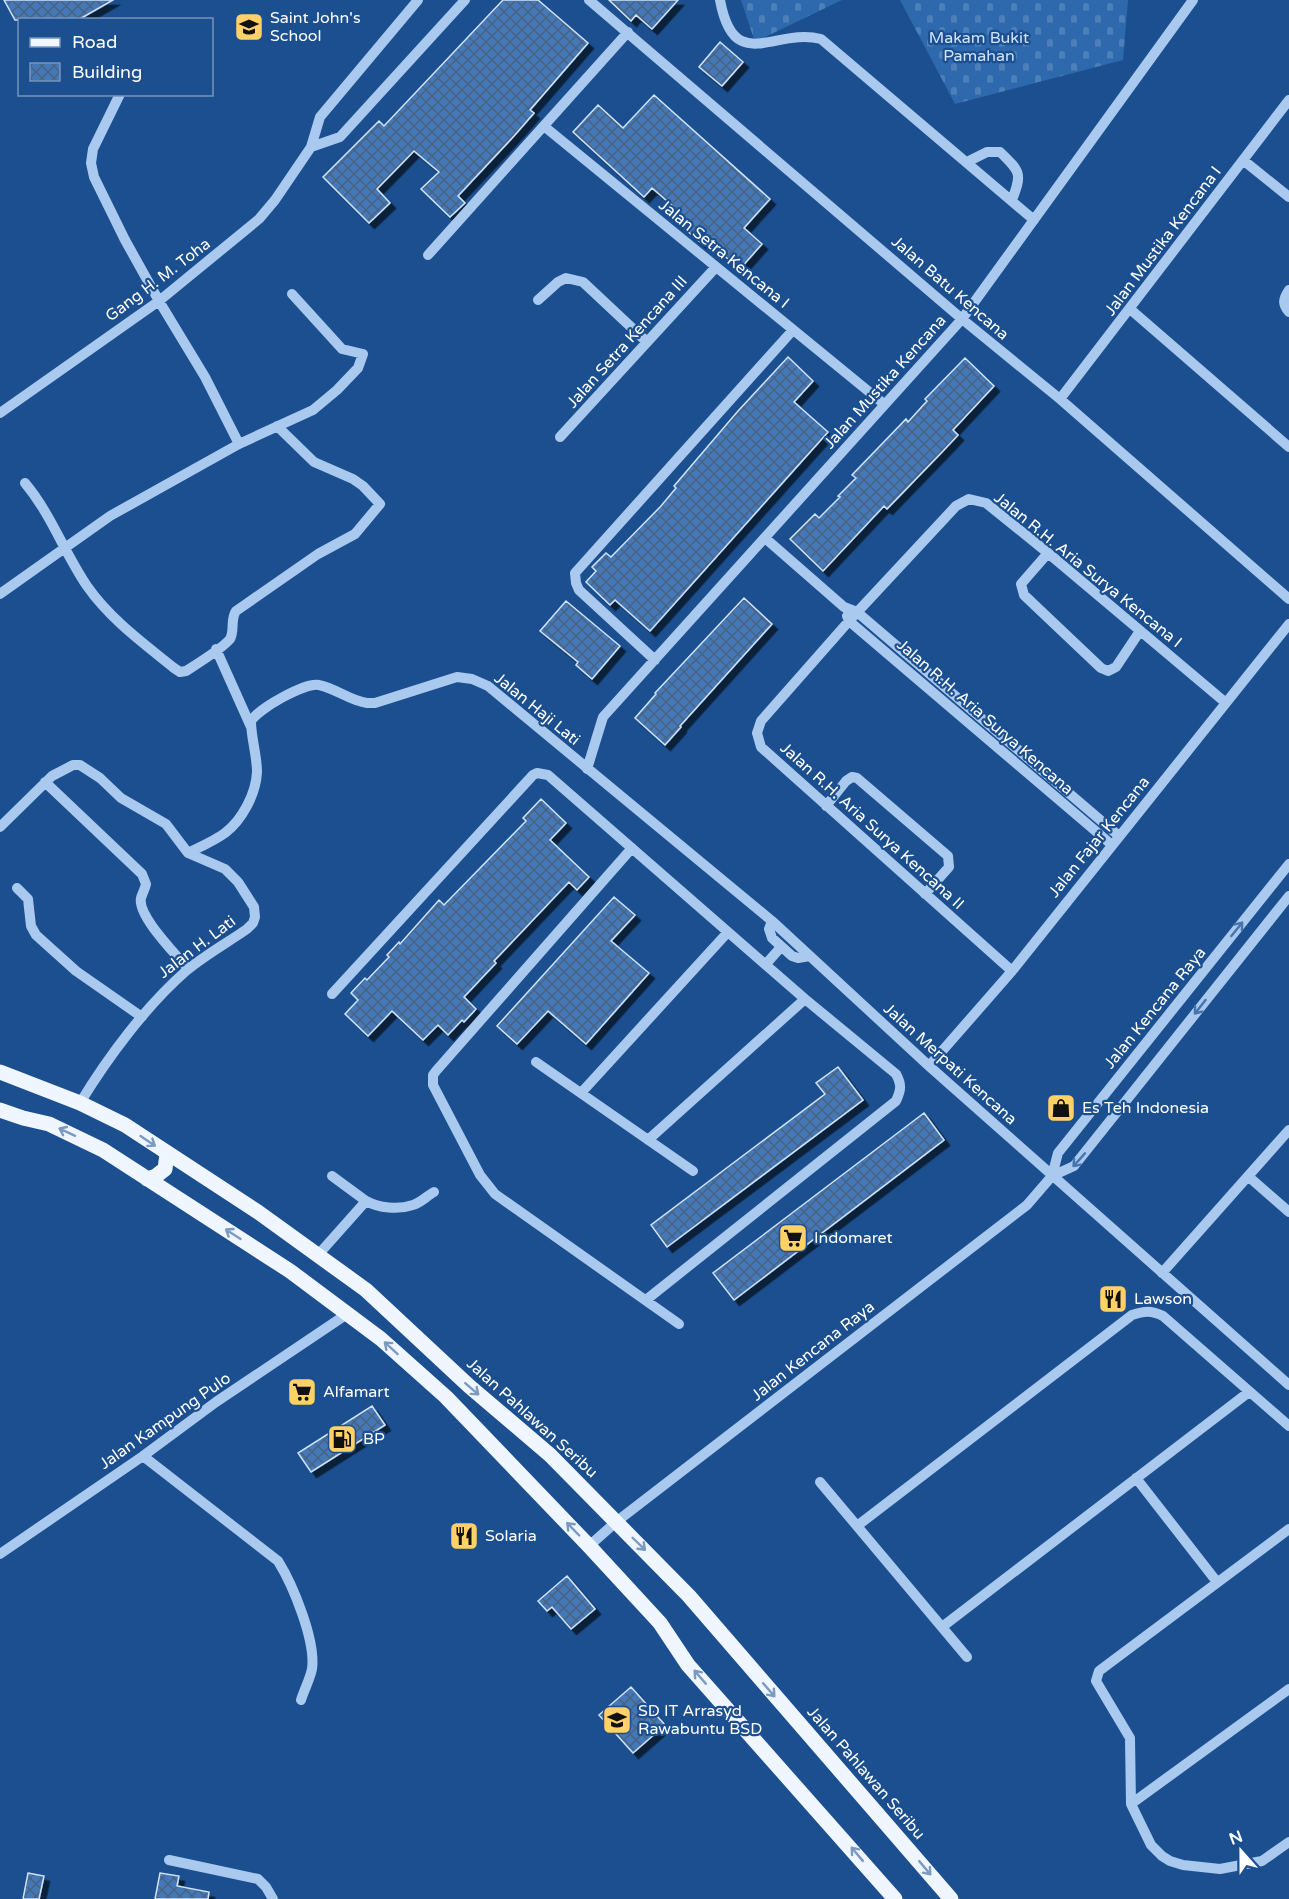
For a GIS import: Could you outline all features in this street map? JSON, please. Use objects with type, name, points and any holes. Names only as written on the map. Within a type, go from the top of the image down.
[{"type":"main road","name":"Jalan Pahlawan Seribu","points":[[0,1072],[80,1103],[125,1125],[258,1212],[376,1300],[469,1386],[550,1455],[689,1596],[951,1899]]},
{"type":"main road","points":[[0,1110],[49,1124],[70,1133],[147,1179],[290,1271],[381,1339],[446,1397],[660,1623],[688,1665],[895,1899]]},
{"type":"main road","points":[[147,1179],[165,1169],[167,1154]]},
{"type":"street","name":"Gang H. M. Toha","points":[[0,414],[159,301],[259,219],[275,200],[311,147],[320,117],[418,0]]},
{"type":"street","points":[[311,147],[340,137],[465,0]]},
{"type":"street","name":"Jalan Batu Kencana","points":[[590,0],[962,319],[1060,399],[1289,599]]},
{"type":"street","points":[[720,0],[727,27],[743,42],[753,45],[809,36],[821,39],[1034,219]]},
{"type":"street","name":"Jalan Mustika Kencana","points":[[587,769],[603,717],[962,319],[1193,0]]},
{"type":"street","points":[[428,255],[628,32]]},
{"type":"street","points":[[119,96],[93,149],[91,163],[99,188],[159,301],[205,377],[239,444]]},
{"type":"street","name":"Jalan Mustika Kencana I","points":[[1060,399],[1289,100]]},
{"type":"street","name":"Jalan Setra Kencana I","points":[[545,127],[884,404]]},
{"type":"street","points":[[967,162],[987,152],[1000,152],[1014,165],[1020,181],[1012,200]]},
{"type":"street","points":[[1243,160],[1289,197]]},
{"type":"street","name":"Jalan Setra Kencana III","points":[[560,437],[716,267]]},
{"type":"street","points":[[538,300],[566,278],[583,282],[647,342]]},
{"type":"street","points":[[1289,290],[1283,304],[1289,312]]},
{"type":"street","points":[[0,594],[110,516],[239,444],[313,410],[337,390],[358,368],[363,354],[342,349],[292,294]]},
{"type":"street","points":[[1130,309],[1289,447]]},
{"type":"street","points":[[655,660],[579,590],[575,573],[793,330]]},
{"type":"street","points":[[25,483],[38,499],[88,588],[122,625],[174,668],[180,672],[186,671],[231,637],[233,617],[236,611],[318,554],[355,534],[380,504],[353,479],[314,462],[277,426]]},
{"type":"street","name":"Jalan R.H. Aria Surya Kencana I","points":[[853,616],[956,506],[969,499],[986,503],[1048,552],[1226,703]]},
{"type":"street","name":"Jalan R.H. Aria Surya Kencana","points":[[765,538],[790,562],[1116,841]]},
{"type":"street","points":[[1048,552],[1022,584],[1024,595],[1101,668],[1108,671],[1116,667],[1140,631]]},
{"type":"street","name":"Jalan R.H. Aria Surya Kencana II","points":[[853,616],[761,721],[757,733],[761,747],[1012,971]]},
{"type":"street","name":"Jalan Fajar Kencana","points":[[929,1066],[1012,971],[1289,624]]},
{"type":"street","points":[[188,853],[225,833],[233,825],[249,802],[257,774],[251,727],[216,649]]},
{"type":"street","name":"Jalan Haji Lati","points":[[251,727],[251,721],[260,711],[303,687],[320,685],[360,702],[375,703],[457,677],[472,679],[488,686],[587,769]]},
{"type":"street","name":"Jalan H. Lati","points":[[0,827],[52,776],[66,767],[80,765],[100,778],[121,798],[166,824],[188,853],[225,869],[246,893],[254,907],[255,917],[247,929],[188,969],[163,992],[142,1017],[80,1103]]},
{"type":"street","name":"Jalan Merpati Kencana","points":[[587,769],[772,921],[929,1066],[1289,1385]]},
{"type":"street","points":[[332,994],[537,773],[548,775],[805,999],[896,1074],[901,1083],[901,1091],[896,1101],[646,1300]]},
{"type":"street","points":[[826,806],[848,778],[857,778],[948,856],[949,867],[925,894]]},
{"type":"street","points":[[45,782],[142,874],[146,884],[141,904],[147,918],[188,969]]},
{"type":"street","points":[[632,848],[436,1071],[432,1079],[480,1175],[490,1189],[679,1324]]},
{"type":"street","name":"Jalan Kencana Raya","points":[[1052,1176],[1058,1154],[1289,864]]},
{"type":"street","points":[[18,888],[28,899],[31,926],[36,935],[76,971],[142,1017]]},
{"type":"street","name":"Jalan Kencana Raya","points":[[589,1546],[616,1522],[1018,1213],[1052,1176],[1074,1166],[1289,896]]},
{"type":"street","points":[[772,921],[769,934],[781,946],[792,956],[798,958],[810,956]]},
{"type":"street","points":[[581,1093],[728,932]]},
{"type":"street","points":[[766,964],[781,946]]},
{"type":"street","points":[[648,1140],[805,999]]},
{"type":"street","points":[[536,1062],[693,1172]]},
{"type":"street","points":[[1162,1274],[1289,1130]]},
{"type":"street","points":[[332,1176],[375,1206],[392,1208],[413,1205],[434,1192]]},
{"type":"street","points":[[1249,1177],[1289,1212]]},
{"type":"street","points":[[318,1255],[366,1201]]},
{"type":"street","points":[[857,1526],[1132,1315],[1142,1311],[1153,1311],[1163,1316],[1289,1426]]},
{"type":"street","name":"Jalan Kampung Pulo","points":[[0,1554],[143,1456],[216,1402],[347,1314]]},
{"type":"street","points":[[942,1627],[1249,1392]]},
{"type":"street","points":[[143,1456],[278,1561],[303,1614],[310,1645],[312,1668],[301,1700]]},
{"type":"street","points":[[1136,1478],[1217,1582]]},
{"type":"street","points":[[820,1482],[967,1657]]},
{"type":"street","points":[[1289,1528],[1099,1671],[1097,1676],[1098,1685],[1130,1738],[1131,1804],[1151,1845],[1162,1856],[1183,1865],[1220,1869],[1262,1861],[1289,1842]]},
{"type":"street","points":[[1131,1804],[1289,1689]]},
{"type":"street","points":[[169,1860],[258,1880],[266,1887],[273,1899]]},
{"type":"green space","points":[[741,0],[842,0],[755,42]]},
{"type":"green space","name":"Makam Bukit Pamahan","points":[[900,0],[1128,0],[1123,60],[955,104]]},
{"type":"building","points":[[4,0],[113,0],[82,18],[18,18],[15,20]]},
{"type":"building","points":[[503,0],[538,0],[588,43],[530,110],[534,113],[458,196],[465,203],[450,217],[421,189],[439,172],[414,151],[377,189],[390,203],[369,223],[323,177],[379,121],[384,126]]},
{"type":"building","points":[[609,0],[678,0],[652,29],[636,15],[631,21]]},
{"type":"building","points":[[720,42],[743,62],[722,86],[699,67]]},
{"type":"building","points":[[654,95],[770,199],[744,228],[762,244],[740,269],[704,239],[701,243],[668,214],[674,207],[652,188],[644,197],[573,132],[598,105],[623,128]]},
{"type":"building","points":[[788,357],[813,381],[794,402],[828,432],[650,631],[615,600],[610,605],[586,582],[596,571],[592,567],[606,553],[611,557],[661,506],[676,488],[674,486]]},
{"type":"building","points":[[965,358],[994,386],[953,430],[958,435],[887,509],[884,506],[823,571],[790,539],[815,514],[819,518],[840,497],[838,496],[856,478],[852,475],[906,419],[908,422],[927,401],[925,399]]},
{"type":"building","points":[[744,598],[772,624],[665,745],[635,718],[655,693]]},
{"type":"building","points":[[566,601],[620,646],[592,679],[576,665],[578,662],[540,631]]},
{"type":"building","points":[[541,799],[566,823],[550,840],[589,877],[577,890],[569,882],[494,961],[496,963],[464,997],[476,1009],[448,1035],[438,1025],[423,1040],[392,1011],[368,1036],[345,1014],[358,1000],[351,993],[389,957],[387,955],[399,942],[400,944],[439,900],[444,905],[526,821],[523,818]]},
{"type":"building","points":[[614,897],[635,915],[611,941],[649,973],[586,1044],[548,1011],[517,1044],[497,1026]]},
{"type":"building","points":[[838,1067],[863,1100],[667,1247],[651,1225],[825,1094],[816,1083]]},
{"type":"building","points":[[924,1113],[944,1140],[734,1300],[713,1273]]},
{"type":"building","name":"BP","points":[[372,1406],[385,1425],[311,1472],[298,1453]]},
{"type":"building","points":[[567,1576],[595,1609],[571,1629],[552,1607],[547,1611],[538,1601]]},
{"type":"building","points":[[631,1687],[665,1725],[633,1753],[599,1715]]},
{"type":"building","points":[[28,1873],[44,1876],[39,1899],[23,1899]]},
{"type":"building","points":[[160,1873],[179,1876],[177,1886],[209,1892],[208,1899],[155,1899]]},
{"type":"place","name":"Saint John's School","points":[[249,27]]},
{"type":"place","name":"Es Teh Indonesia","points":[[1061,1108]]},
{"type":"place","name":"Indomaret","points":[[793,1238]]},
{"type":"place","name":"Lawson","points":[[1113,1299]]},
{"type":"place","name":"Alfamart","points":[[302,1392]]},
{"type":"place","name":"BP","points":[[342,1439]]},
{"type":"place","name":"Solaria","points":[[464,1536]]},
{"type":"place","name":"SD IT Arrasyd Rawabuntu BSD","points":[[617,1720]]}]
